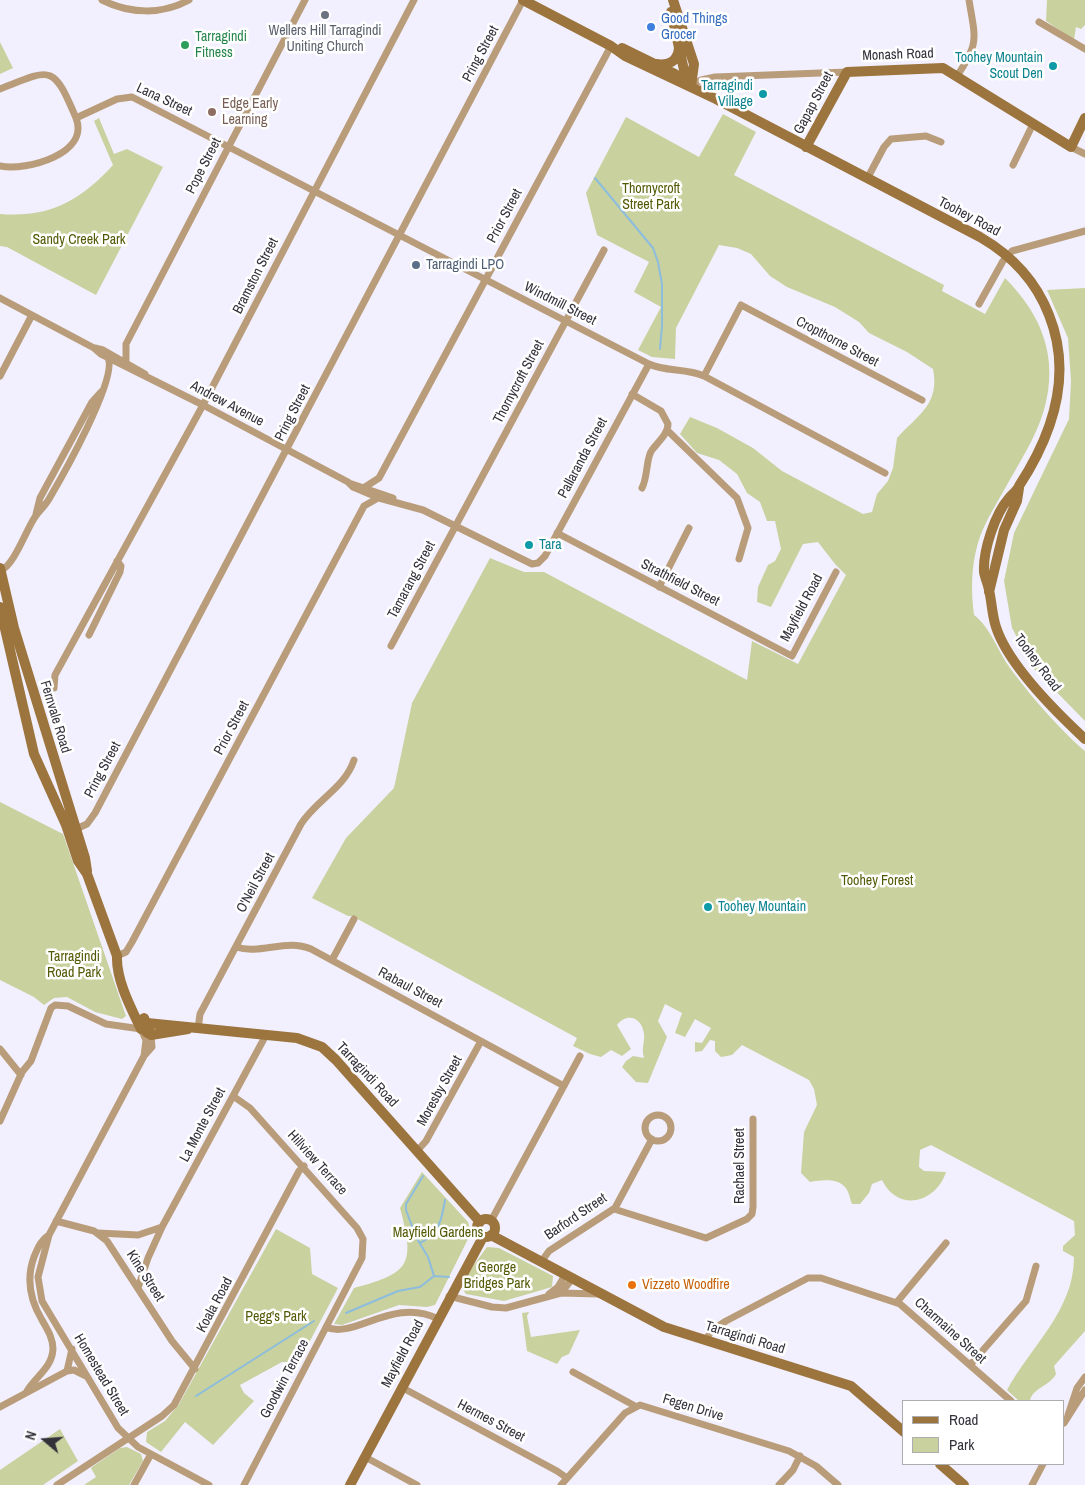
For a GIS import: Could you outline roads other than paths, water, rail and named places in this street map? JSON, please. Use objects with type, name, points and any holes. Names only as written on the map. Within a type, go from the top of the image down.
[{"type":"street","points":[[102,0],[126,9],[145,12],[164,10],[189,0]]},
{"type":"street","name":"Pope Street","points":[[125,364],[126,344],[305,0]]},
{"type":"street","name":"Bramston Street","points":[[54,688],[56,675],[203,405],[414,0]]},
{"type":"street","name":"Toohey Road","points":[[523,0],[611,46],[625,56],[672,80],[693,87],[980,238],[1007,255],[1026,276],[1043,301],[1053,326],[1060,352],[1061,373],[1050,425],[1018,488],[1017,501],[1004,530],[989,592],[996,629],[1008,650],[1023,672],[1061,717],[1085,739]]},
{"type":"street","name":"Pring Street","points":[[76,829],[87,824],[94,813],[288,450],[523,0]]},
{"type":"street","points":[[669,0],[685,72],[693,87]]},
{"type":"street","points":[[673,0],[694,66],[693,87]]},
{"type":"street","points":[[957,76],[966,62],[975,40],[969,0]]},
{"type":"street","points":[[1039,22],[1085,49]]},
{"type":"street","name":"Toohey Road","points":[[611,46],[628,50],[655,63],[678,75],[693,87]]},
{"type":"street","name":"Prior Street","points":[[380,478],[611,46]]},
{"type":"street","points":[[655,63],[671,63],[678,56],[679,46]]},
{"type":"street","name":"Monash Road","points":[[693,87],[708,78],[730,79],[934,66],[957,76],[1085,154]]},
{"type":"street","name":"Gapap Street","points":[[806,147],[846,72]]},
{"type":"street","points":[[0,89],[38,74],[47,74],[57,80],[63,88],[80,128],[79,133],[70,145],[56,156],[40,164],[26,167],[0,166]]},
{"type":"street","name":"Lana Street","points":[[76,118],[117,99],[132,97],[228,146]]},
{"type":"street","points":[[1071,147],[1085,118]]},
{"type":"street","points":[[1013,165],[1033,124]]},
{"type":"street","points":[[867,179],[884,147],[891,139],[926,136],[941,142]]},
{"type":"street","name":"Windmill Street","points":[[228,146],[648,364],[657,367],[693,371],[704,376],[885,473]]},
{"type":"street","points":[[979,304],[1007,255],[1023,247],[1085,231]]},
{"type":"street","name":"Thornycroft Street","points":[[456,526],[604,250]]},
{"type":"street","name":"Andrew Avenue","points":[[0,298],[125,364],[139,368],[147,376],[348,482],[380,496],[424,510],[529,563],[538,563]]},
{"type":"street","name":"Cropthorne Street","points":[[704,376],[741,305],[922,400]]},
{"type":"street","points":[[0,376],[32,315]]},
{"type":"street","name":"Pope Street","points":[[110,356],[126,344]]},
{"type":"street","points":[[0,570],[8,565],[35,517],[48,501],[99,404],[109,375],[110,356]]},
{"type":"street","points":[[109,375],[125,364]]},
{"type":"street","name":"Pallaranda Street","points":[[538,563],[545,556],[648,364]]},
{"type":"street","points":[[632,394],[665,415],[668,424],[667,430],[651,451],[647,476],[642,488]]},
{"type":"street","points":[[667,430],[737,498],[748,528],[739,559]]},
{"type":"street","points":[[380,478],[380,496],[364,506],[363,489],[380,478]]},
{"type":"street","name":"Prior Street","points":[[117,956],[126,952],[132,942],[364,506]]},
{"type":"street","name":"Tamarang Street","points":[[391,646],[456,526]]},
{"type":"street","points":[[659,587],[689,528]]},
{"type":"street","name":"Strathfield Street","points":[[557,533],[792,656]]},
{"type":"street","name":"Bramston Street","points":[[89,635],[120,572],[121,566],[117,562]]},
{"type":"street","name":"Fernvale Road","points":[[0,570],[16,638],[85,858],[87,874],[117,956],[116,964],[123,986],[144,1026]]},
{"type":"street","name":"Mayfield Road","points":[[792,656],[836,572]]},
{"type":"street","name":"Fernvale Road","points":[[0,607],[34,754],[66,825],[78,861],[87,874]]},
{"type":"street","name":"O'Neil Street","points":[[194,1029],[200,1014],[306,816],[332,793],[349,773],[354,760]]},
{"type":"street","points":[[332,960],[354,919]]},
{"type":"street","name":"Rabaul Street","points":[[236,947],[253,950],[296,944],[311,949],[564,1086]]},
{"type":"street","points":[[0,1121],[21,1075],[31,1061],[51,1008],[55,1005],[68,1006],[111,1025],[144,1026]]},
{"type":"street","points":[[144,1026],[151,1035]]},
{"type":"street","points":[[144,1026],[146,1040],[144,1056]]},
{"type":"street","name":"Tarragindi Road","points":[[144,1026],[184,1026],[194,1029],[297,1038],[322,1047],[336,1060],[480,1222]]},
{"type":"street","name":"Tarragindi Road","points":[[151,1035],[194,1029]]},
{"type":"street","name":"Homestead Street","points":[[151,1035],[152,1047],[144,1056],[49,1235],[39,1266],[40,1294],[46,1309],[72,1349],[118,1428],[151,1454],[209,1485]]},
{"type":"street","name":"La Monte Street","points":[[138,1288],[148,1258],[162,1227],[266,1035]]},
{"type":"street","name":"Moresby Street","points":[[417,1150],[426,1141],[481,1040]]},
{"type":"street","points":[[0,1049],[21,1075]]},
{"type":"street","points":[[491,1222],[580,1056]]},
{"type":"street","name":"Hillview Terrace","points":[[233,1096],[250,1108],[304,1166],[361,1233],[364,1245],[362,1258]]},
{"type":"street","name":"Rachael Street","points":[[614,1209],[705,1238],[748,1218],[753,1207],[753,1119]]},
{"type":"street","name":"Barford Street","points":[[541,1262],[549,1251],[614,1209],[652,1139]]},
{"type":"street","name":"Koala Road","points":[[57,1485],[129,1438],[174,1405],[195,1369],[294,1179],[304,1166]]},
{"type":"street","points":[[485,1220],[491,1222],[494,1228],[487,1236],[477,1230],[480,1222],[485,1220]]},
{"type":"street","points":[[56,1221],[98,1233],[138,1235],[162,1227]]},
{"type":"street","name":"Kine Street","points":[[98,1233],[107,1241],[172,1341],[195,1369]]},
{"type":"street","name":"Homestead Street","points":[[27,1390],[43,1372],[51,1358],[53,1341],[32,1300],[30,1281],[30,1269],[38,1247],[42,1240],[49,1235]]},
{"type":"street","name":"Mayfield Road","points":[[350,1485],[449,1296],[487,1236]]},
{"type":"street","name":"Tarragindi Road","points":[[487,1236],[541,1262],[661,1326],[851,1386],[902,1430]]},
{"type":"street","points":[[897,1302],[946,1243]]},
{"type":"street","name":"Goodwin Terrace","points":[[244,1485],[362,1258]]},
{"type":"street","points":[[970,1365],[1026,1301],[1036,1266]]},
{"type":"street","points":[[547,1296],[569,1277]]},
{"type":"street","points":[[561,1293],[569,1277]]},
{"type":"street","name":"Charmaine Street","points":[[706,1340],[711,1331],[726,1321],[808,1278],[821,1278],[897,1302],[1010,1400]]},
{"type":"street","points":[[449,1296],[500,1308],[561,1293],[601,1294]]},
{"type":"street","points":[[326,1327],[336,1330],[403,1312],[425,1313],[438,1319]]},
{"type":"street","points":[[67,1371],[72,1349]]},
{"type":"street","points":[[0,1407],[27,1390],[34,1389],[67,1371],[74,1370],[86,1376]]},
{"type":"street","name":"Fegen Drive","points":[[573,1372],[635,1406],[645,1406],[800,1456],[838,1485]]},
{"type":"street","points":[[1068,1415],[1077,1388],[1085,1377]]},
{"type":"street","name":"Hermes Street","points":[[401,1387],[567,1478]]},
{"type":"street","points":[[1065,1421],[1085,1390]]},
{"type":"street","points":[[561,1485],[635,1406]]},
{"type":"street","points":[[134,1485],[151,1454]]},
{"type":"street","points":[[779,1485],[793,1470],[800,1456]]},
{"type":"street","points":[[365,1457],[417,1485]]},
{"type":"street","points":[[941,1465],[964,1485]]},
{"type":"street","points":[[1032,1485],[1042,1465]]},
{"type":"waterway","points":[[595,178],[653,248],[662,284],[660,349]]},
{"type":"waterway","points":[[423,1176],[406,1204],[406,1210],[416,1237],[428,1257],[434,1276]]},
{"type":"waterway","points":[[420,1243],[432,1235],[438,1225],[445,1200]]},
{"type":"waterway","points":[[346,1313],[398,1291],[420,1287],[434,1276],[449,1277]]},
{"type":"waterway","points":[[466,1279],[496,1285],[516,1280]]},
{"type":"waterway","points":[[196,1396],[314,1321]]},
{"type":"place","name":"Wellers Hill Tarragindi Uniting Church","points":[[325,15]]},
{"type":"place","name":"Good Things Grocer","points":[[651,27]]},
{"type":"place","name":"Tarragindi Fitness","points":[[185,45]]},
{"type":"place","name":"Toohey Mountain Scout Den","points":[[1053,66]]},
{"type":"place","name":"Tarragindi Village","points":[[763,94]]},
{"type":"place","name":"Edge Early Learning","points":[[212,112]]},
{"type":"place","name":"Tarragindi LPO","points":[[416,265]]},
{"type":"place","name":"Tara","points":[[529,545]]},
{"type":"place","name":"Toohey Mountain","points":[[708,907]]},
{"type":"place","name":"Vizzeto Woodfire","points":[[632,1285]]},
{"type":"park label","name":"Thornycroft Street Park","points":[[651,197]]},
{"type":"park label","name":"Sandy Creek Park","points":[[79,240]]},
{"type":"park label","name":"Toohey Forest","points":[[877,881]]},
{"type":"park label","name":"Tarragindi Road Park","points":[[74,966]]},
{"type":"park label","name":"Mayfield Gardens","points":[[438,1233]]},
{"type":"park label","name":"George Bridges Park","points":[[497,1276]]},
{"type":"park label","name":"Pegg's Park","points":[[276,1317]]}]
